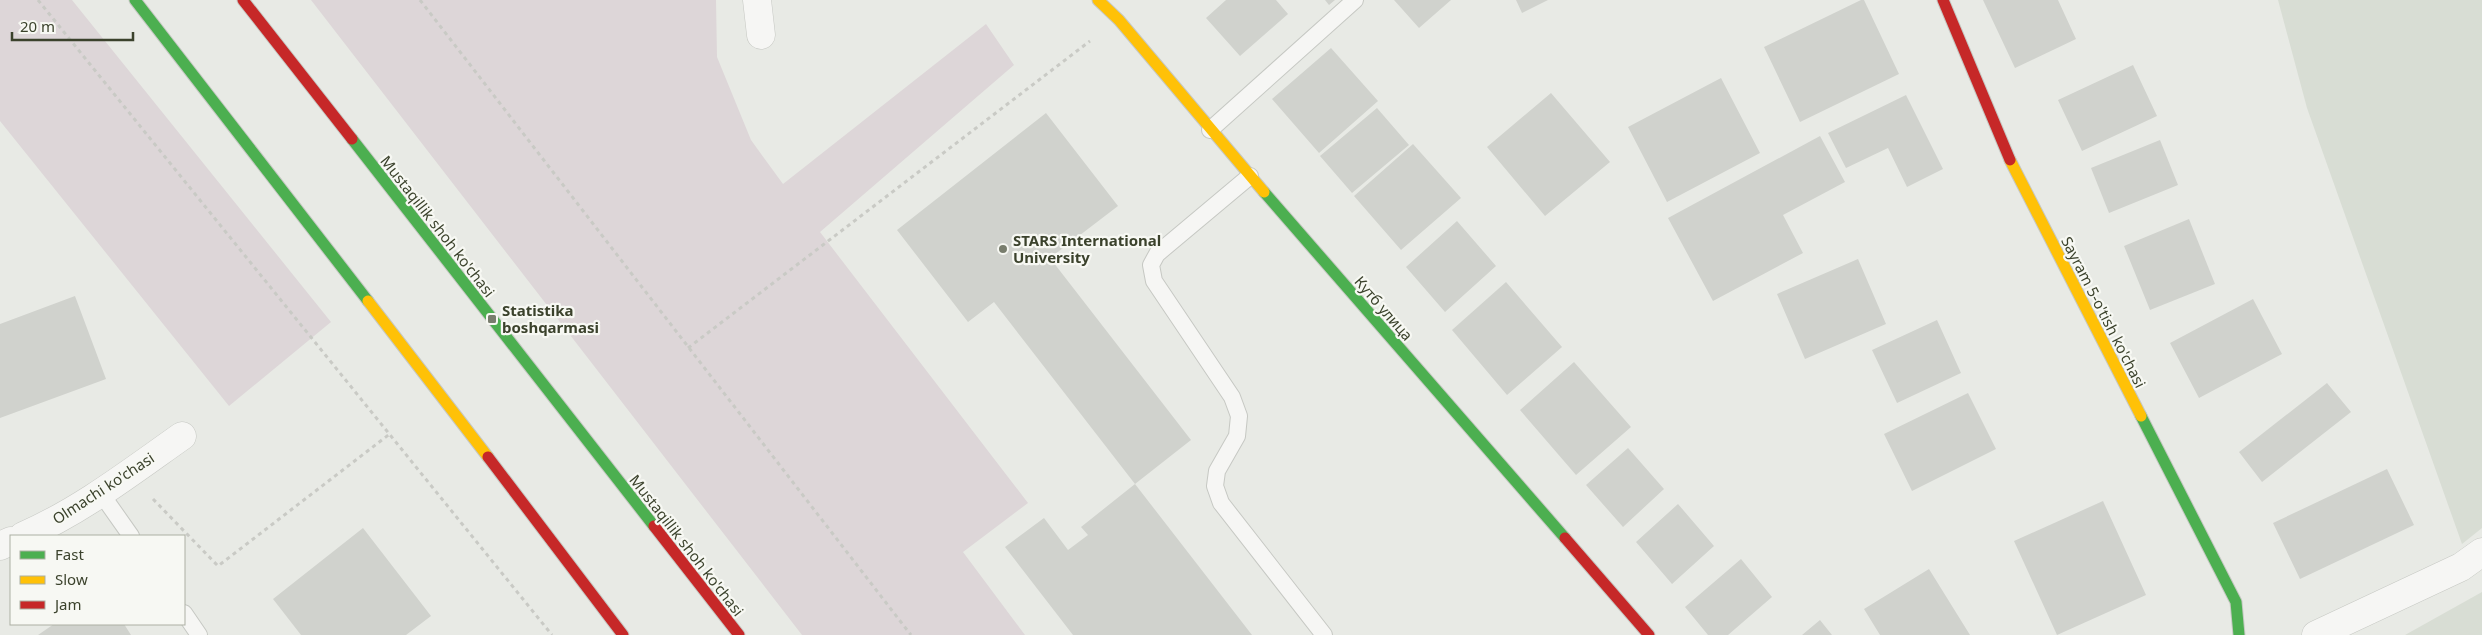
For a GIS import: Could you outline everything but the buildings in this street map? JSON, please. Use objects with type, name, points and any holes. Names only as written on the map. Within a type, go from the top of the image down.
[{"type":"main road","points":[[135,0],[448,404],[623,635]]},
{"type":"main road","name":"Mustaqillik shoh ko'chasi","points":[[243,0],[739,635]]},
{"type":"main road","name":"Кутб улица","points":[[1098,0],[1118,20],[1210,130],[1649,635]]},
{"type":"main road","name":"Sayram 5-o'tish ko'chasi","points":[[1943,0],[2015,171],[2236,602],[2239,635]]},
{"type":"street","points":[[757,0],[761,36]]},
{"type":"street","name":"Olmachi ko'chasi","points":[[24,535],[44,527],[100,492],[182,436]]},
{"type":"street","points":[[2316,635],[2461,567],[2482,552]]},
{"type":"lane","points":[[1210,130],[1355,0]]},
{"type":"lane","points":[[1250,176],[1156,254],[1151,265],[1154,281],[1232,397],[1239,416],[1237,436],[1217,471],[1215,486],[1221,503],[1324,635]]},
{"type":"lane","points":[[100,492],[130,535]]},
{"type":"lane","points":[[185,614],[199,635]]},
{"type":"path","points":[[38,0],[391,433],[552,635]]},
{"type":"path","points":[[420,0],[911,635]]},
{"type":"path","points":[[688,348],[1118,20]]},
{"type":"path","points":[[128,474],[218,566],[391,433]]},
{"type":"shaded area","points":[[0,0],[72,0],[331,322],[229,406],[0,121]]},
{"type":"shaded area","points":[[311,0],[716,0],[717,57],[751,140],[783,184],[986,24],[1014,65],[820,232],[1028,503],[963,552],[1025,635],[802,635]]},
{"type":"shaded area","points":[[2278,0],[2482,0],[2482,528],[2462,544],[2307,108]]},
{"type":"shaded area","points":[[2482,592],[2482,635],[2405,635]]},
{"type":"traffic: fast","points":[[135,0],[368,301]]},
{"type":"traffic: fast","points":[[352,139],[654,526]]},
{"type":"traffic: fast","points":[[1264,192],[1565,538]]},
{"type":"traffic: fast","points":[[2141,416],[2236,602],[2239,635]]},
{"type":"traffic: slow","points":[[1098,0],[1119,20],[1264,192]]},
{"type":"traffic: slow","points":[[2010,160],[2141,416]]},
{"type":"traffic: slow","points":[[368,301],[488,457]]},
{"type":"traffic: jam","points":[[243,0],[352,139]]},
{"type":"traffic: jam","points":[[1943,0],[2010,160]]},
{"type":"traffic: jam","points":[[488,457],[623,635]]},
{"type":"traffic: jam","points":[[654,526],[739,635]]},
{"type":"traffic: jam","points":[[1565,538],[1649,635]]},
{"type":"place","name":"STARS International University","points":[[1003,249]]},
{"type":"place","name":"Statistika boshqarmasi","points":[[492,319]]}]
